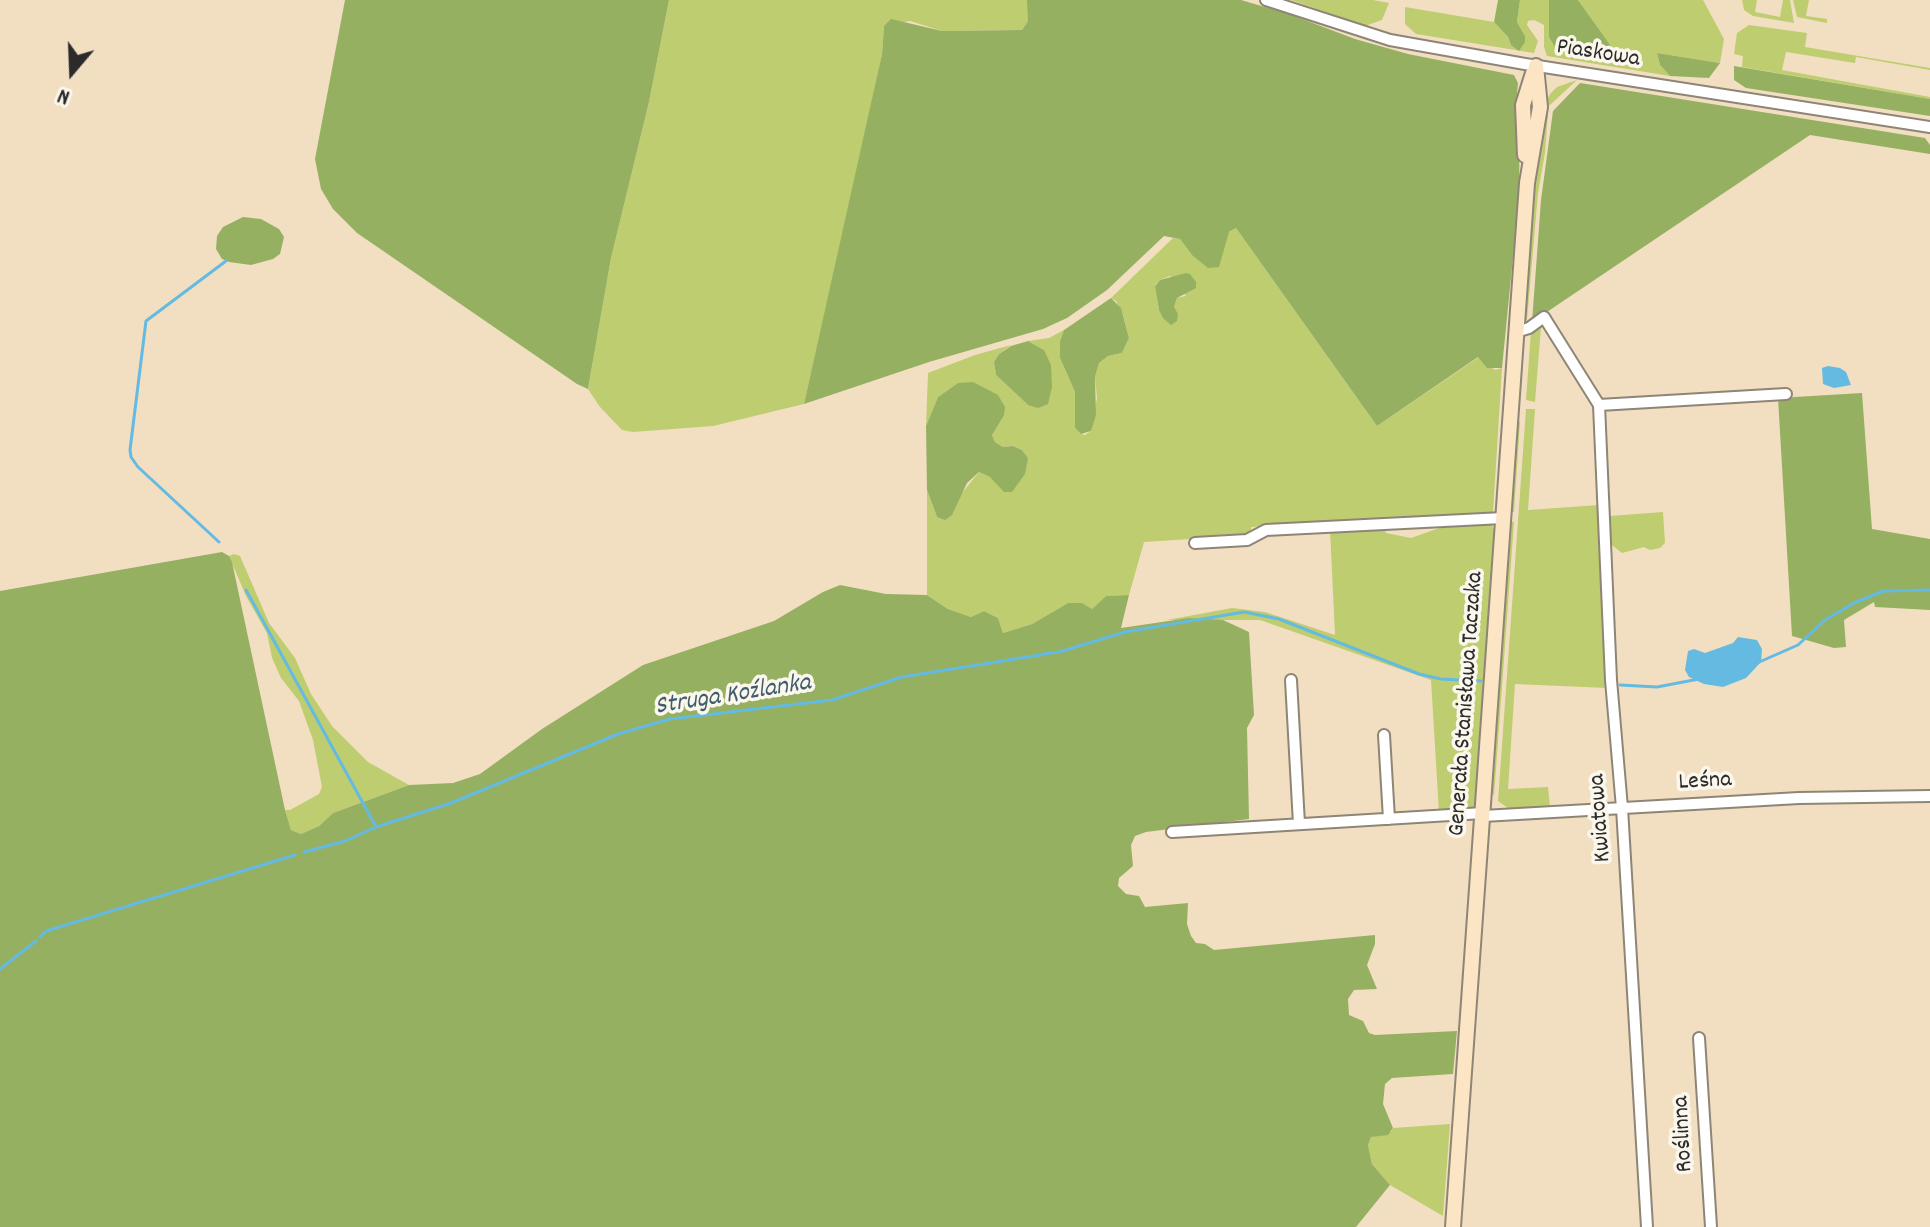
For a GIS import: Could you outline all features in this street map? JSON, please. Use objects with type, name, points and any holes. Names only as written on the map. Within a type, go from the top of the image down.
[{"type":"street","name":"Piaskowa","points":[[1266,0],[1390,40],[1536,66],[1930,127]]},
{"type":"street","name":"Generała Stanisława Taczaka","points":[[1453,1227],[1527,183],[1540,107],[1536,66]]},
{"type":"street","name":"Kwiatowa","points":[[1516,332],[1529,328],[1544,317],[1599,405],[1611,680],[1622,808],[1647,1227]]},
{"type":"street","points":[[1599,405],[1786,394]]},
{"type":"street","points":[[1195,543],[1247,540],[1266,530],[1503,518]]},
{"type":"street","points":[[1291,680],[1299,824]]},
{"type":"street","points":[[1384,735],[1389,819]]},
{"type":"street","name":"Leśna","points":[[1172,832],[1799,798],[1930,796]]},
{"type":"street","name":"Roślinna","points":[[1699,1038],[1711,1227]]},
{"type":"green space","points":[[345,0],[669,0],[649,102],[611,258],[588,389],[357,233],[333,209],[321,189],[315,159]]},
{"type":"green space","points":[[669,0],[1027,0],[1029,6],[1028,21],[1022,30],[942,31],[910,21],[884,26],[882,54],[859,163],[804,404],[713,426],[633,432],[622,430],[588,389],[611,258],[649,102]]},
{"type":"green space","points":[[1027,0],[1241,0],[1408,54],[1514,75],[1518,83],[1516,106],[1520,108],[1519,196],[1502,368],[1487,368],[1478,357],[1377,426],[1236,228],[1229,232],[1219,267],[1208,268],[1192,255],[1180,239],[1164,236],[1107,290],[1067,318],[1043,329],[929,362],[804,404],[882,54],[884,26],[891,19],[942,31],[1022,30],[1028,21]]},
{"type":"green space","points":[[1291,0],[1373,0],[1389,3],[1382,20],[1365,26]]},
{"type":"green space","points":[[1498,0],[1520,0],[1517,22],[1525,42],[1519,51],[1494,22]]},
{"type":"green space","points":[[1520,0],[1549,0],[1549,37],[1609,45],[1578,0],[1703,0],[1724,39],[1720,63],[1657,53],[1660,65],[1670,76],[1547,56],[1544,25],[1534,20],[1528,21],[1527,25],[1538,41],[1534,53],[1416,34],[1405,24],[1405,7],[1494,22],[1511,45],[1525,36],[1517,22]]},
{"type":"green space","points":[[1549,0],[1578,0],[1610,45],[1593,55],[1557,50],[1549,37]]},
{"type":"green space","points":[[1742,0],[1757,0],[1755,12],[1780,17],[1783,0],[1790,0],[1794,23],[1753,16],[1744,10]]},
{"type":"green space","points":[[1793,0],[1809,0],[1806,16],[1827,19],[1827,23],[1797,17]]},
{"type":"green space","points":[[1749,25],[1807,33],[1805,47],[1930,68],[1856,57],[1855,63],[1786,52],[1782,70],[1930,99],[1742,67],[1743,56],[1734,54],[1737,33]]},
{"type":"green space","points":[[1657,53],[1720,63],[1709,78],[1670,76],[1660,65]]},
{"type":"green space","points":[[1734,66],[1930,99],[1930,116],[1746,88],[1734,80]]},
{"type":"green space","points":[[1577,80],[1550,105],[1545,105],[1557,87]]},
{"type":"green space","points":[[1580,83],[1925,138],[1930,145],[1930,154],[1810,135],[1532,322],[1541,200],[1553,111]]},
{"type":"green space","points":[[1544,111],[1548,112],[1545,153],[1538,193],[1527,320],[1523,320],[1532,203]]},
{"type":"green space","points":[[243,217],[261,219],[279,229],[284,237],[280,254],[251,265],[222,259],[216,249],[217,236],[223,227]]},
{"type":"green space","points":[[1236,228],[1377,426],[1479,357],[1495,370],[1502,368],[1493,512],[1251,527],[1251,535],[1144,542],[1129,595],[1106,596],[1092,609],[1068,603],[1032,624],[1003,633],[998,618],[984,611],[971,617],[948,609],[927,595],[927,490],[937,517],[979,472],[990,477],[1028,458],[1022,450],[1013,446],[1003,447],[995,442],[992,435],[996,426],[958,383],[938,397],[926,426],[928,373],[1011,345],[994,362],[996,375],[1028,405],[1044,350],[1028,341],[1049,338],[1064,330],[1060,341],[1060,358],[1075,392],[1075,428],[1085,435],[1091,431],[1099,363],[1108,356],[1122,353],[1129,338],[1123,315],[1111,298],[1173,238],[1180,239],[1192,255]],"holes":[[[1170,276],[1186,296],[1177,298],[1174,307],[1159,310],[1155,285]]]},
{"type":"green space","points":[[1186,273],[1196,282],[1196,288],[1177,298],[1174,307],[1178,314],[1177,321],[1171,325],[1159,310],[1155,286],[1160,280]]},
{"type":"green space","points":[[1111,298],[1121,308],[1129,338],[1122,353],[1108,356],[1099,363],[1095,377],[1096,415],[1091,431],[1081,434],[1075,428],[1075,392],[1060,358],[1060,341],[1064,330]]},
{"type":"green space","points":[[1541,327],[1535,402],[1526,400],[1531,331]]},
{"type":"green space","points":[[1028,341],[1044,350],[1051,365],[1052,387],[1048,404],[1038,408],[1028,405],[996,375],[994,362],[1011,346]]},
{"type":"green space","points":[[973,382],[998,395],[1005,407],[1004,415],[992,435],[995,442],[1003,447],[1013,446],[1022,450],[1028,458],[1025,474],[1012,492],[1004,492],[990,477],[979,472],[967,483],[952,515],[945,520],[937,517],[927,490],[926,426],[938,397],[958,383]]},
{"type":"green space","points":[[1862,393],[1872,529],[1930,539],[1930,610],[1875,607],[1874,602],[1844,620],[1846,647],[1834,648],[1792,636],[1778,398]]},
{"type":"green space","points":[[1526,409],[1535,409],[1528,510],[1599,505],[1607,688],[1515,684],[1508,789],[1548,787],[1550,807],[1518,810],[1498,801]]},
{"type":"green space","points":[[1516,420],[1520,422],[1514,512],[1510,512]]},
{"type":"green space","points":[[1663,512],[1665,543],[1660,548],[1650,550],[1644,547],[1622,553],[1608,542],[1606,523],[1610,516]]},
{"type":"green space","points":[[1509,521],[1514,522],[1494,796],[1491,789]]},
{"type":"green space","points":[[1491,523],[1496,532],[1474,809],[1439,812],[1431,680],[1260,620],[1167,620],[1232,608],[1265,612],[1335,635],[1330,529],[1383,527],[1386,533],[1411,538],[1445,526]]},
{"type":"green space","points":[[222,552],[232,562],[285,810],[291,830],[301,834],[319,826],[333,813],[409,785],[453,783],[480,774],[542,729],[643,665],[774,621],[840,585],[886,594],[927,595],[948,609],[971,617],[984,611],[998,618],[1003,633],[1032,624],[1068,603],[1082,603],[1092,609],[1106,596],[1129,595],[1121,628],[1189,618],[1223,620],[1249,632],[1254,715],[1247,728],[1249,819],[1135,836],[1131,845],[1133,866],[1119,878],[1118,886],[1126,894],[1139,896],[1145,907],[1188,903],[1187,924],[1191,936],[1196,943],[1214,950],[1375,935],[1367,965],[1377,989],[1354,990],[1348,999],[1349,1015],[1363,1021],[1369,1033],[1375,1035],[1457,1031],[1453,1074],[1392,1078],[1385,1084],[1383,1104],[1393,1128],[1388,1135],[1371,1137],[1368,1145],[1372,1164],[1390,1185],[1356,1227],[0,1227],[0,591]]},
{"type":"green space","points":[[229,556],[240,556],[269,623],[295,658],[311,694],[332,726],[368,762],[409,785],[333,813],[319,826],[301,834],[291,830],[285,810],[319,794],[322,787],[313,740],[299,701],[281,678],[272,658],[267,633],[246,596]]},
{"type":"green space","points":[[1450,1124],[1443,1216],[1390,1185],[1372,1164],[1368,1145],[1371,1137],[1393,1128]]},
{"type":"water","points":[[1828,366],[1846,372],[1851,385],[1834,388],[1823,384],[1822,368]]},
{"type":"water","points":[[1738,637],[1757,640],[1762,649],[1761,662],[1746,678],[1723,687],[1704,684],[1689,677],[1685,670],[1688,651],[1694,649],[1705,653],[1733,643]]},
{"type":"waterway","points":[[219,542],[138,467],[130,450],[146,321],[226,261]]},
{"type":"waterway","points":[[246,590],[375,825]]},
{"type":"waterway","name":"Struga Koźlanka","points":[[1757,663],[1798,645],[1825,620],[1854,603],[1883,591],[1930,590]]},
{"type":"waterway","name":"Struga Koźlanka","points":[[1043,654],[1125,632],[1244,612],[1279,619],[1419,674],[1441,679],[1481,681]]},
{"type":"waterway","name":"Struga Koźlanka","points":[[304,852],[345,841],[376,827],[451,803],[618,734],[670,719],[832,700],[902,677],[1040,655]]},
{"type":"waterway","name":"Struga Koźlanka","points":[[1620,685],[1657,687],[1699,679]]},
{"type":"waterway","name":"Struga Koźlanka","points":[[40,937],[46,931],[295,855]]},
{"type":"waterway","name":"Struga Koźlanka","points":[[0,969],[36,941]]}]
